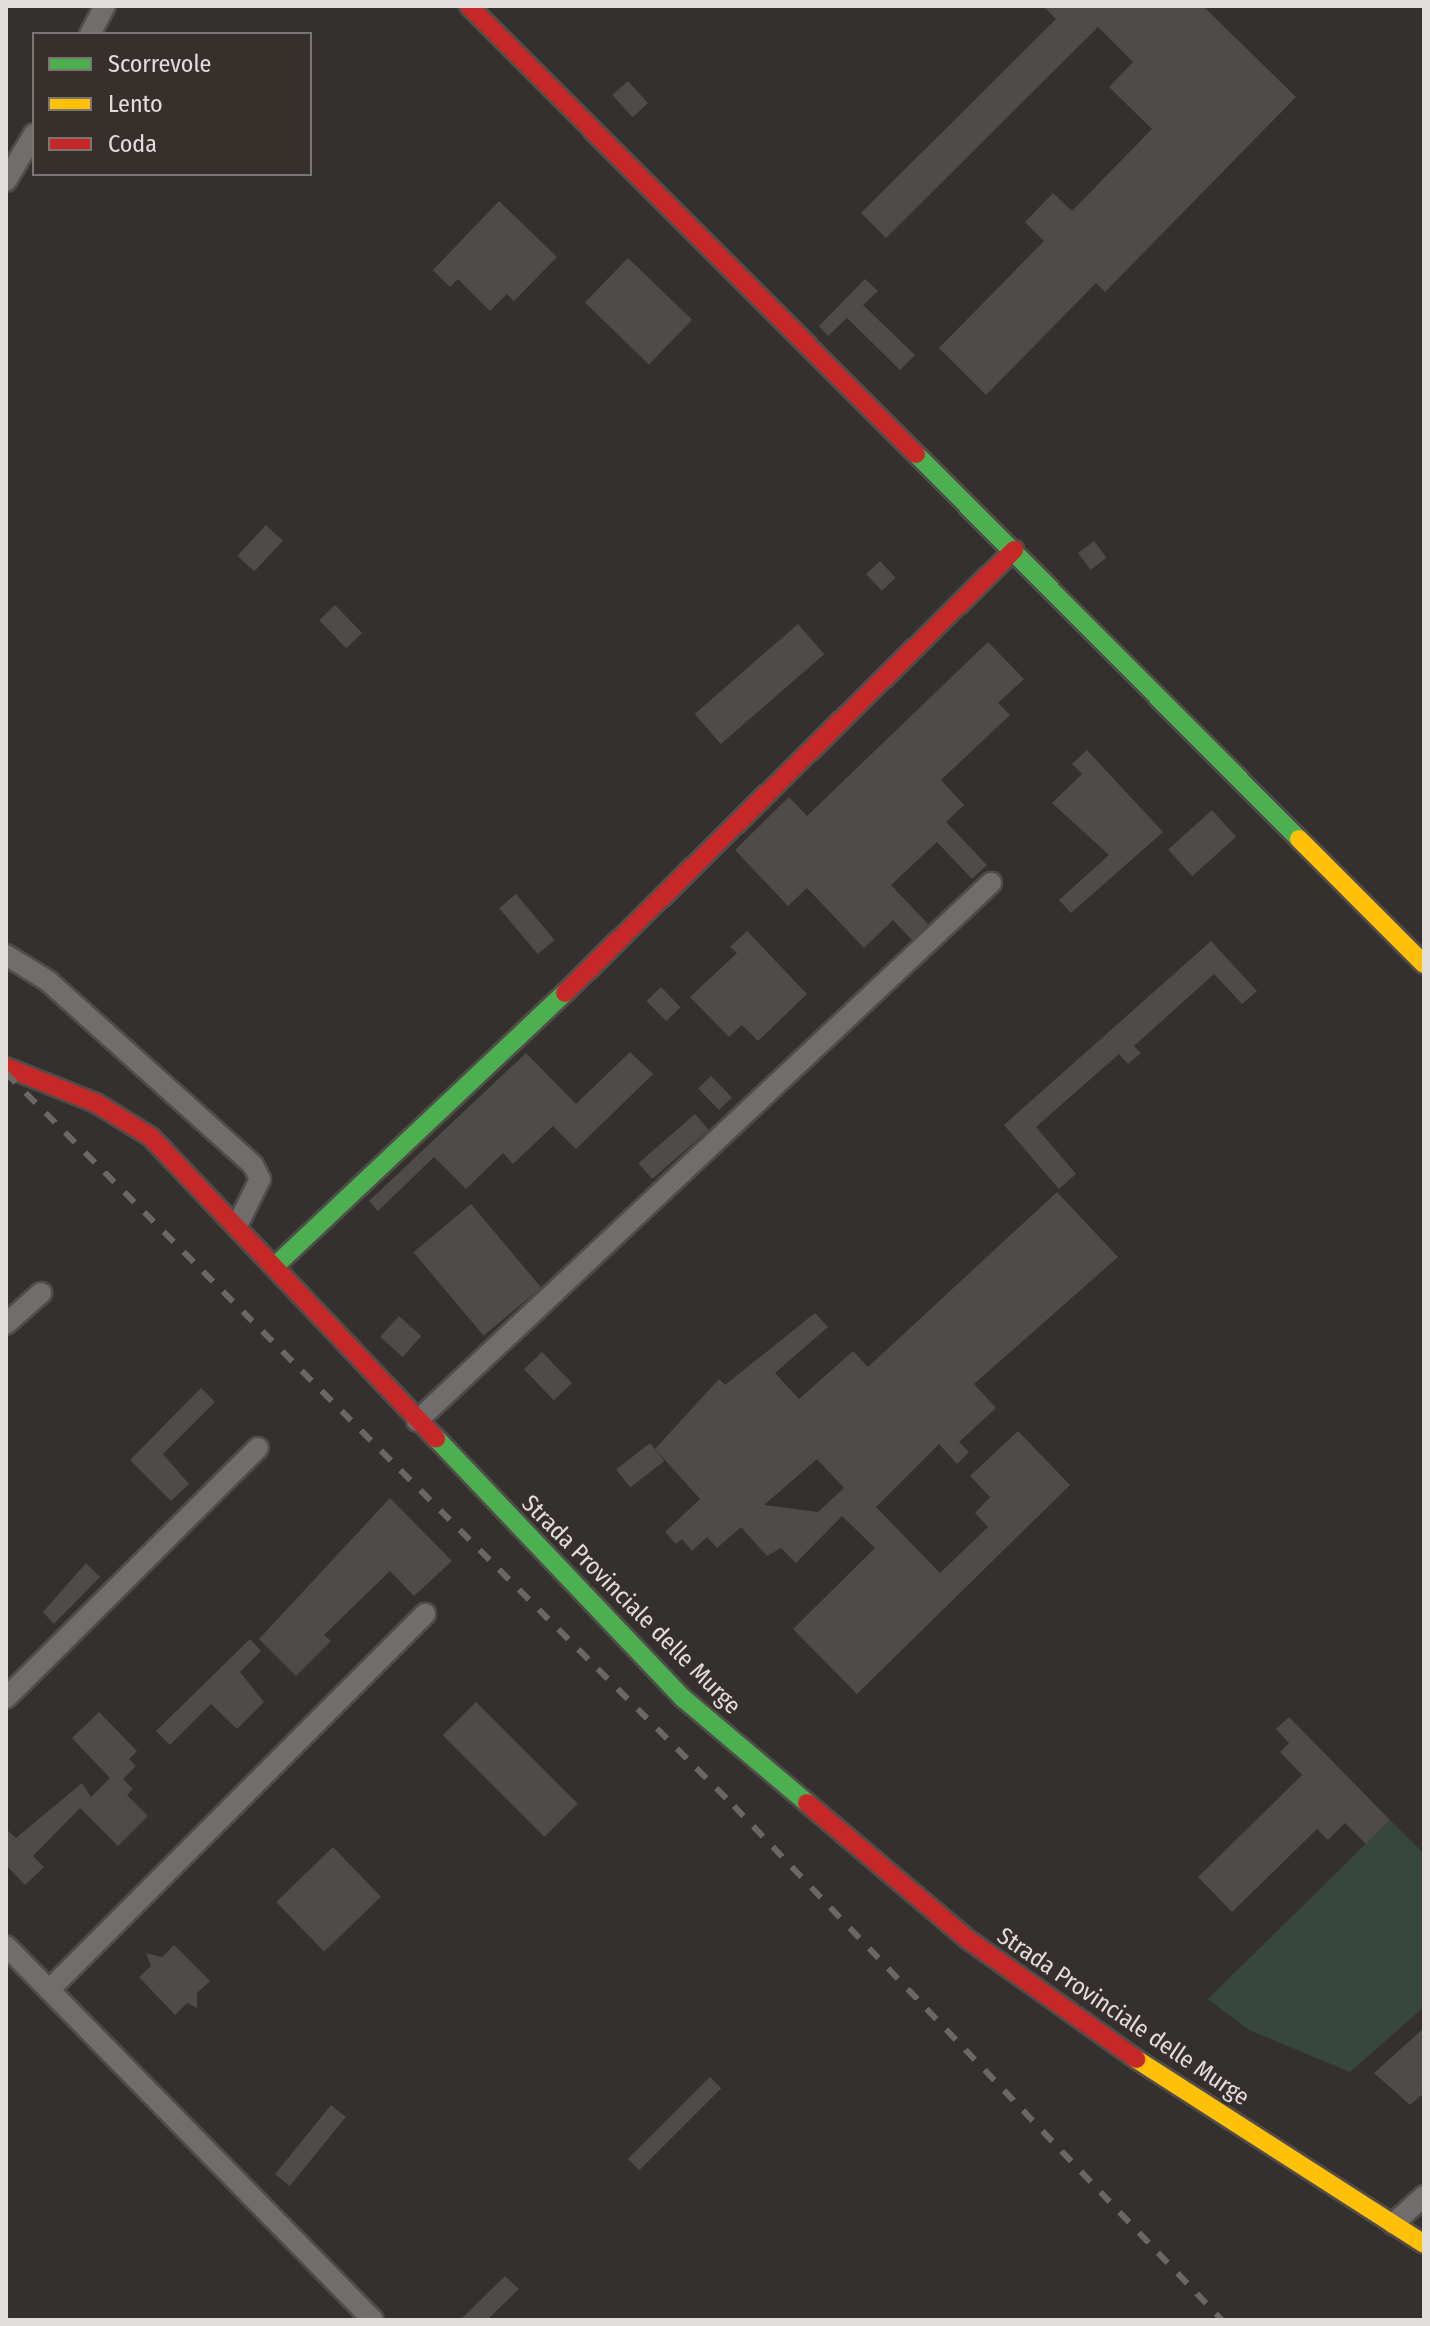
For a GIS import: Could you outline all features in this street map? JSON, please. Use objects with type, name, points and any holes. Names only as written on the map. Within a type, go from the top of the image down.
[{"type":"street","points":[[91,32],[105,6]]},
{"type":"street","points":[[469,6],[1419,949]]},
{"type":"street","points":[[6,181],[32,137]]},
{"type":"street","points":[[275,1266],[592,968],[1014,550]]},
{"type":"street","points":[[417,1421],[991,883]]},
{"type":"street","points":[[6,955],[48,981],[253,1165],[260,1179],[237,1226]]},
{"type":"street","name":"Strada Provinciale delle Murge","points":[[6,1067],[96,1103],[151,1137],[417,1421],[684,1699],[966,1938],[1103,2038],[1424,2244]]},
{"type":"street","points":[[6,1324],[41,1293]]},
{"type":"street","points":[[6,1698],[258,1448]]},
{"type":"street","points":[[49,1990],[425,1614]]},
{"type":"street","points":[[6,1946],[373,2320]]},
{"type":"street","points":[[1393,2224],[1424,2196]]},
{"type":"green space","points":[[1390,1820],[1424,1854],[1424,2007],[1350,2072],[1249,2030],[1208,1999]]},
{"type":"building","points":[[1043,6],[1203,6],[1296,97],[1105,292],[1096,283],[986,395],[939,348],[1044,241],[1025,222],[1053,193],[1072,211],[1152,129],[1109,87],[1133,62],[1098,27],[886,238],[861,213],[1056,19]]},
{"type":"building","points":[[628,81],[648,103],[632,117],[612,95]]},
{"type":"building","points":[[499,201],[557,257],[514,301],[507,294],[490,311],[458,279],[450,287],[433,270]]},
{"type":"building","points":[[628,258],[692,320],[649,364],[585,303]]},
{"type":"building","points":[[865,279],[878,291],[863,305],[915,355],[900,370],[847,318],[828,336],[819,326]]},
{"type":"building","points":[[266,525],[283,541],[254,571],[237,556]]},
{"type":"building","points":[[1094,541],[1107,558],[1091,570],[1078,553]]},
{"type":"building","points":[[880,561],[896,578],[882,591],[866,574]]},
{"type":"building","points":[[335,605],[362,633],[346,648],[319,620]]},
{"type":"building","points":[[798,624],[824,654],[721,744],[695,714]]},
{"type":"building","points":[[988,642],[1024,679],[998,703],[1010,715],[941,780],[964,805],[946,822],[987,865],[972,879],[937,842],[891,885],[928,924],[912,940],[893,920],[864,948],[807,888],[788,906],[735,850],[789,797],[807,816]]},
{"type":"building","points":[[1087,750],[1163,832],[1071,913],[1059,900],[1109,855],[1052,803],[1082,774],[1072,764]]},
{"type":"building","points":[[1212,810],[1236,837],[1192,876],[1168,849]]},
{"type":"building","points":[[516,894],[555,940],[538,954],[499,908]]},
{"type":"building","points":[[747,931],[807,994],[758,1041],[742,1025],[729,1037],[690,997],[737,953],[730,947]]},
{"type":"building","points":[[1211,941],[1257,991],[1242,1004],[1214,974],[1134,1046],[1141,1053],[1128,1064],[1119,1054],[1036,1127],[1076,1174],[1059,1189],[1004,1125]]},
{"type":"building","points":[[661,987],[680,1007],[666,1021],[647,1001]]},
{"type":"building","points":[[630,1052],[653,1074],[576,1149],[553,1126],[513,1164],[503,1153],[466,1189],[434,1157],[378,1211],[369,1201],[526,1053],[576,1104]]},
{"type":"building","points":[[711,1076],[732,1098],[719,1110],[698,1089]]},
{"type":"building","points":[[695,1114],[709,1130],[652,1179],[638,1163]]},
{"type":"building","points":[[1057,1192],[1118,1257],[974,1384],[996,1408],[959,1442],[969,1452],[957,1464],[939,1444],[876,1507],[940,1573],[988,1527],[975,1513],[990,1497],[970,1476],[1018,1431],[1070,1485],[857,1694],[793,1629],[875,1548],[842,1516],[796,1563],[781,1548],[767,1556],[741,1527],[717,1548],[707,1537],[692,1551],[682,1539],[676,1544],[665,1532],[700,1499],[655,1449],[719,1379],[725,1385],[815,1313],[828,1327],[775,1373],[799,1399],[853,1351],[868,1367]],"holes":[[[817,1459],[844,1488],[818,1512],[764,1505]]]},
{"type":"building","points":[[471,1204],[541,1287],[484,1336],[414,1252]]},
{"type":"building","points":[[399,1316],[421,1336],[403,1357],[380,1337]]},
{"type":"building","points":[[542,1352],[572,1383],[554,1400],[524,1369]]},
{"type":"building","points":[[201,1388],[215,1402],[163,1454],[189,1484],[171,1501],[130,1460]]},
{"type":"building","points":[[650,1443],[664,1461],[630,1488],[616,1469]]},
{"type":"building","points":[[390,1498],[452,1561],[414,1596],[390,1571],[324,1635],[331,1641],[296,1676],[259,1639]]},
{"type":"building","points":[[86,1563],[100,1577],[54,1624],[43,1612]]},
{"type":"building","points":[[250,1639],[261,1651],[240,1672],[264,1702],[237,1729],[211,1704],[170,1745],[156,1731]]},
{"type":"building","points":[[476,1702],[578,1804],[545,1837],[443,1735]]},
{"type":"building","points":[[99,1712],[137,1751],[129,1759],[136,1766],[123,1779],[133,1789],[127,1795],[148,1816],[118,1846],[80,1808],[33,1856],[44,1867],[25,1885],[6,1865],[6,1829],[16,1838],[82,1783],[91,1797],[110,1778],[72,1738]]},
{"type":"building","points":[[1289,1717],[1390,1820],[1366,1844],[1345,1823],[1328,1840],[1317,1829],[1232,1912],[1198,1877],[1302,1775],[1280,1752],[1289,1743],[1276,1729]]},
{"type":"building","points":[[333,1847],[381,1897],[324,1952],[276,1902]]},
{"type":"building","points":[[174,1945],[210,1981],[197,1993],[197,2008],[187,2003],[175,2015],[139,1977],[151,1966],[146,1953],[162,1957]]},
{"type":"building","points":[[1424,2028],[1424,2093],[1410,2105],[1374,2073]]},
{"type":"building","points":[[710,2077],[721,2088],[639,2170],[628,2159]]},
{"type":"building","points":[[331,2105],[346,2117],[290,2186],[275,2174]]},
{"type":"building","points":[[505,2276],[519,2289],[487,2320],[460,2320]]},
{"type":"railway","points":[[6,1073],[734,1806],[1222,2320]]},
{"type":"traffic: fast","points":[[916,454],[1299,839]]},
{"type":"traffic: fast","points":[[275,1266],[565,993]]},
{"type":"traffic: fast","points":[[436,1438],[684,1699],[807,1803]]},
{"type":"traffic: slow","points":[[1299,839],[1424,964]]},
{"type":"traffic: slow","points":[[1136,2059],[1424,2244]]},
{"type":"traffic: jam","points":[[469,6],[916,454]]},
{"type":"traffic: jam","points":[[565,993],[1014,550]]},
{"type":"traffic: jam","points":[[6,1067],[96,1103],[151,1137],[436,1438]]},
{"type":"traffic: jam","points":[[807,1803],[966,1938],[1136,2059]]}]
